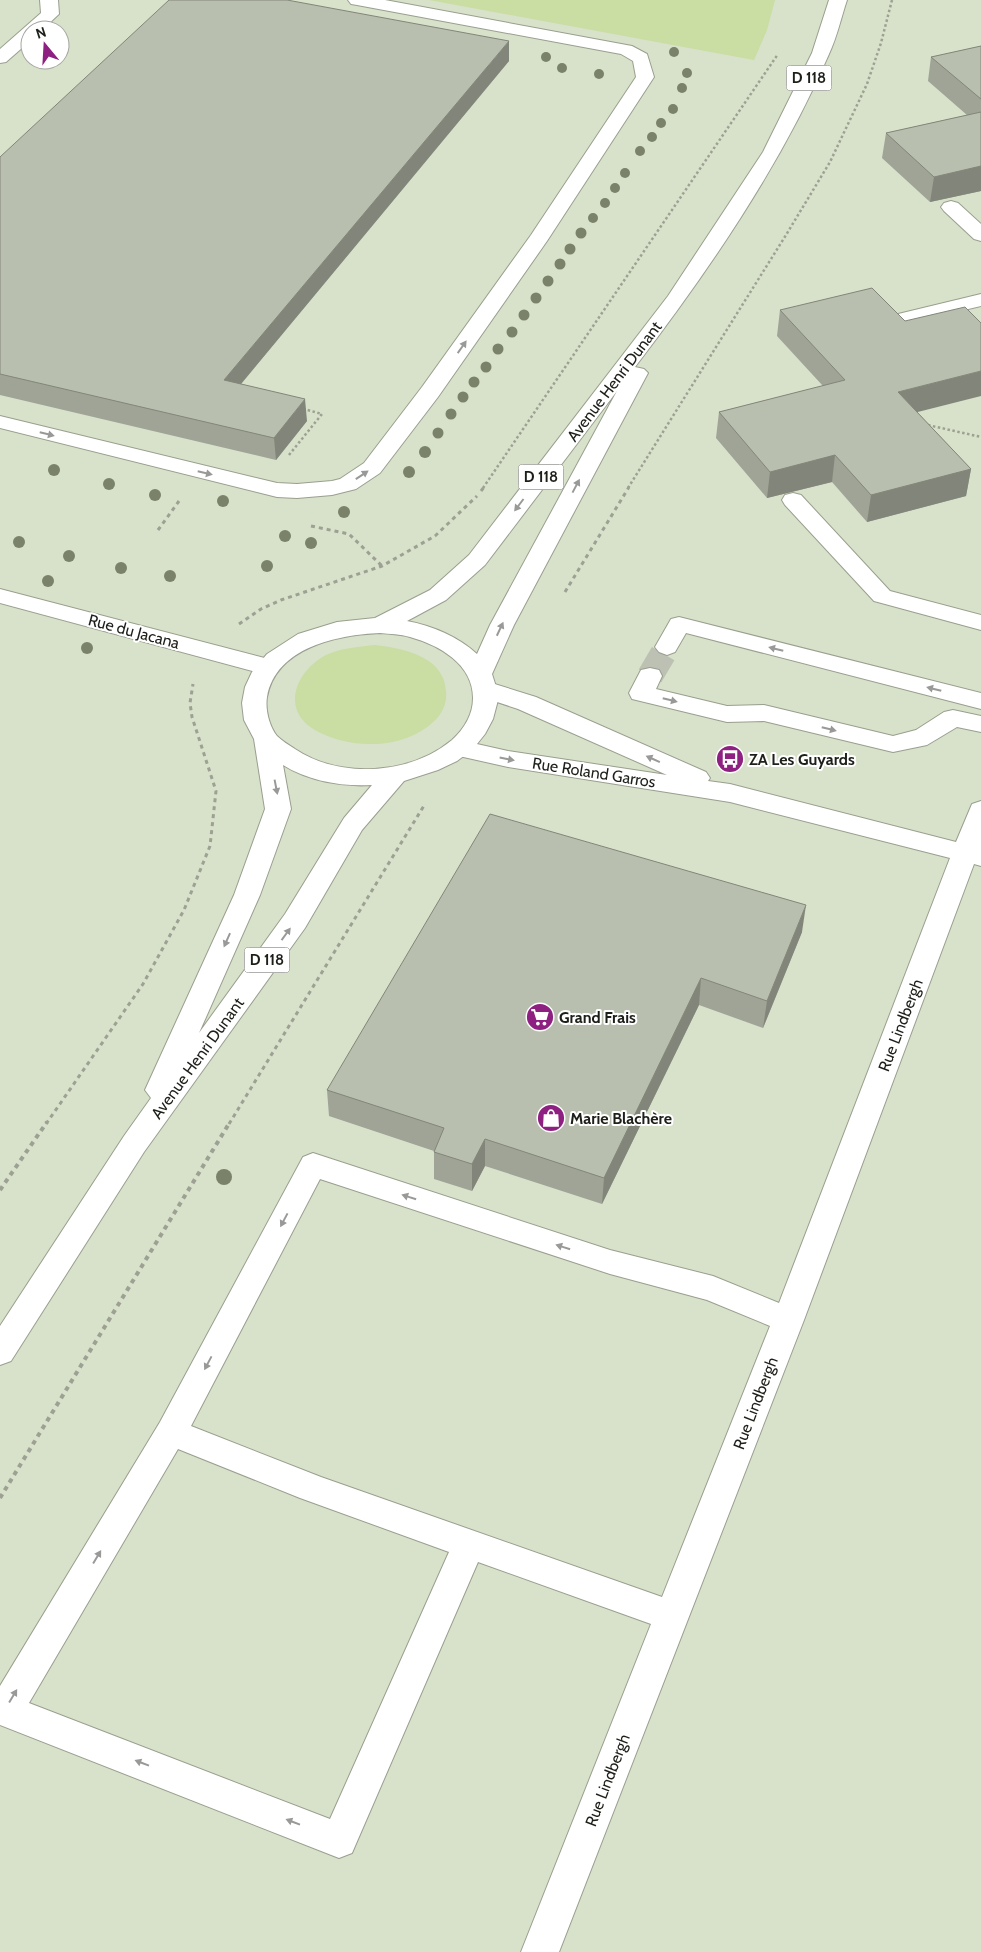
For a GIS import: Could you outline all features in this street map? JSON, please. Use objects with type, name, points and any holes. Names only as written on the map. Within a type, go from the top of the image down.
[{"type":"main road","points":[[43,20],[50,14],[49,0]]},
{"type":"main road","points":[[0,422],[277,490],[298,491],[332,488],[348,484],[372,468],[430,392],[540,237],[645,77],[641,58],[626,50],[357,0]]},
{"type":"main road","name":"Avenue Henri Dunant","points":[[380,625],[438,595],[477,560],[676,299],[772,152],[821,53],[838,0]]},
{"type":"main road","points":[[0,58],[20,41]]},
{"type":"main road","points":[[951,207],[981,235]]},
{"type":"main road","name":"Avenue Henri Dunant","points":[[483,682],[502,625],[676,299]]},
{"type":"main road","points":[[901,319],[981,300]]},
{"type":"main road","points":[[793,500],[882,596],[981,623]]},
{"type":"main road","name":"Rue du Jacana","points":[[3,602],[268,667]]},
{"type":"main road","points":[[667,647],[679,624],[981,701]]},
{"type":"main road","points":[[380,625],[412,629],[441,640],[464,655],[483,682],[485,710],[477,730],[459,748],[431,765],[396,775],[349,776],[316,770],[289,758],[266,739],[253,711],[255,689],[268,667],[293,645],[324,632],[348,627],[380,625]]},
{"type":"main road","points":[[650,676],[641,692],[727,714],[764,713],[893,744],[912,743],[928,736],[953,718],[981,724]]},
{"type":"main road","name":"Rue Roland Garros","points":[[483,682],[527,704],[730,793]]},
{"type":"main road","name":"Avenue Henri Dunant","points":[[134,1144],[247,895],[278,809],[266,739]]},
{"type":"main road","name":"Rue Roland Garros","points":[[459,748],[508,759],[730,793],[973,855]]},
{"type":"main road","name":"Avenue Henri Dunant","points":[[0,1352],[134,1144],[295,921],[353,824],[396,775]]},
{"type":"main road","name":"Rue Lindbergh","points":[[540,1952],[973,855],[981,810]]},
{"type":"main road","points":[[469,1544],[339,1840],[5,1710],[171,1432],[312,1166],[610,1262],[713,1289],[788,1320]]},
{"type":"main road","points":[[171,1432],[312,1488],[672,1616]]},
{"type":"path","points":[[562,597],[822,178],[862,100],[885,32],[892,0]]},
{"type":"path","points":[[924,424],[981,437]]},
{"type":"path","points":[[0,1498],[415,818],[429,801]]},
{"type":"shaded area","points":[[0,0],[981,0],[981,1952],[0,1952]]},
{"type":"green space","points":[[429,0],[775,0],[767,30],[754,60]]},
{"type":"green space","points":[[374,645],[420,656],[438,670],[444,680],[446,695],[443,708],[438,717],[426,728],[412,736],[380,744],[346,741],[330,737],[315,730],[304,721],[298,712],[295,701],[300,680],[315,662],[326,655],[350,648]]},
{"type":"building","points":[[169,0],[287,0],[509,41],[224,380],[305,399],[274,438],[0,374],[0,157]]},
{"type":"building","points":[[981,46],[981,99],[931,57]]},
{"type":"building","points":[[981,112],[981,166],[934,177],[886,133]]},
{"type":"building","points":[[872,288],[905,321],[965,307],[981,323],[981,371],[898,392],[971,469],[871,495],[835,455],[770,472],[719,412],[845,380],[780,310]]},
{"type":"building","name":"Grand Frais","points":[[490,814],[806,905],[767,1001],[701,978],[604,1178],[485,1139],[472,1164],[434,1152],[444,1128],[327,1090]]},
{"type":"tunnel","points":[[650,676],[667,647]]},
{"type":"place","name":"ZA Les Guyards","points":[[730,759]]},
{"type":"place","name":"Grand Frais","points":[[540,1017]]},
{"type":"place","name":"Marie Blachère","points":[[551,1118]]}]
